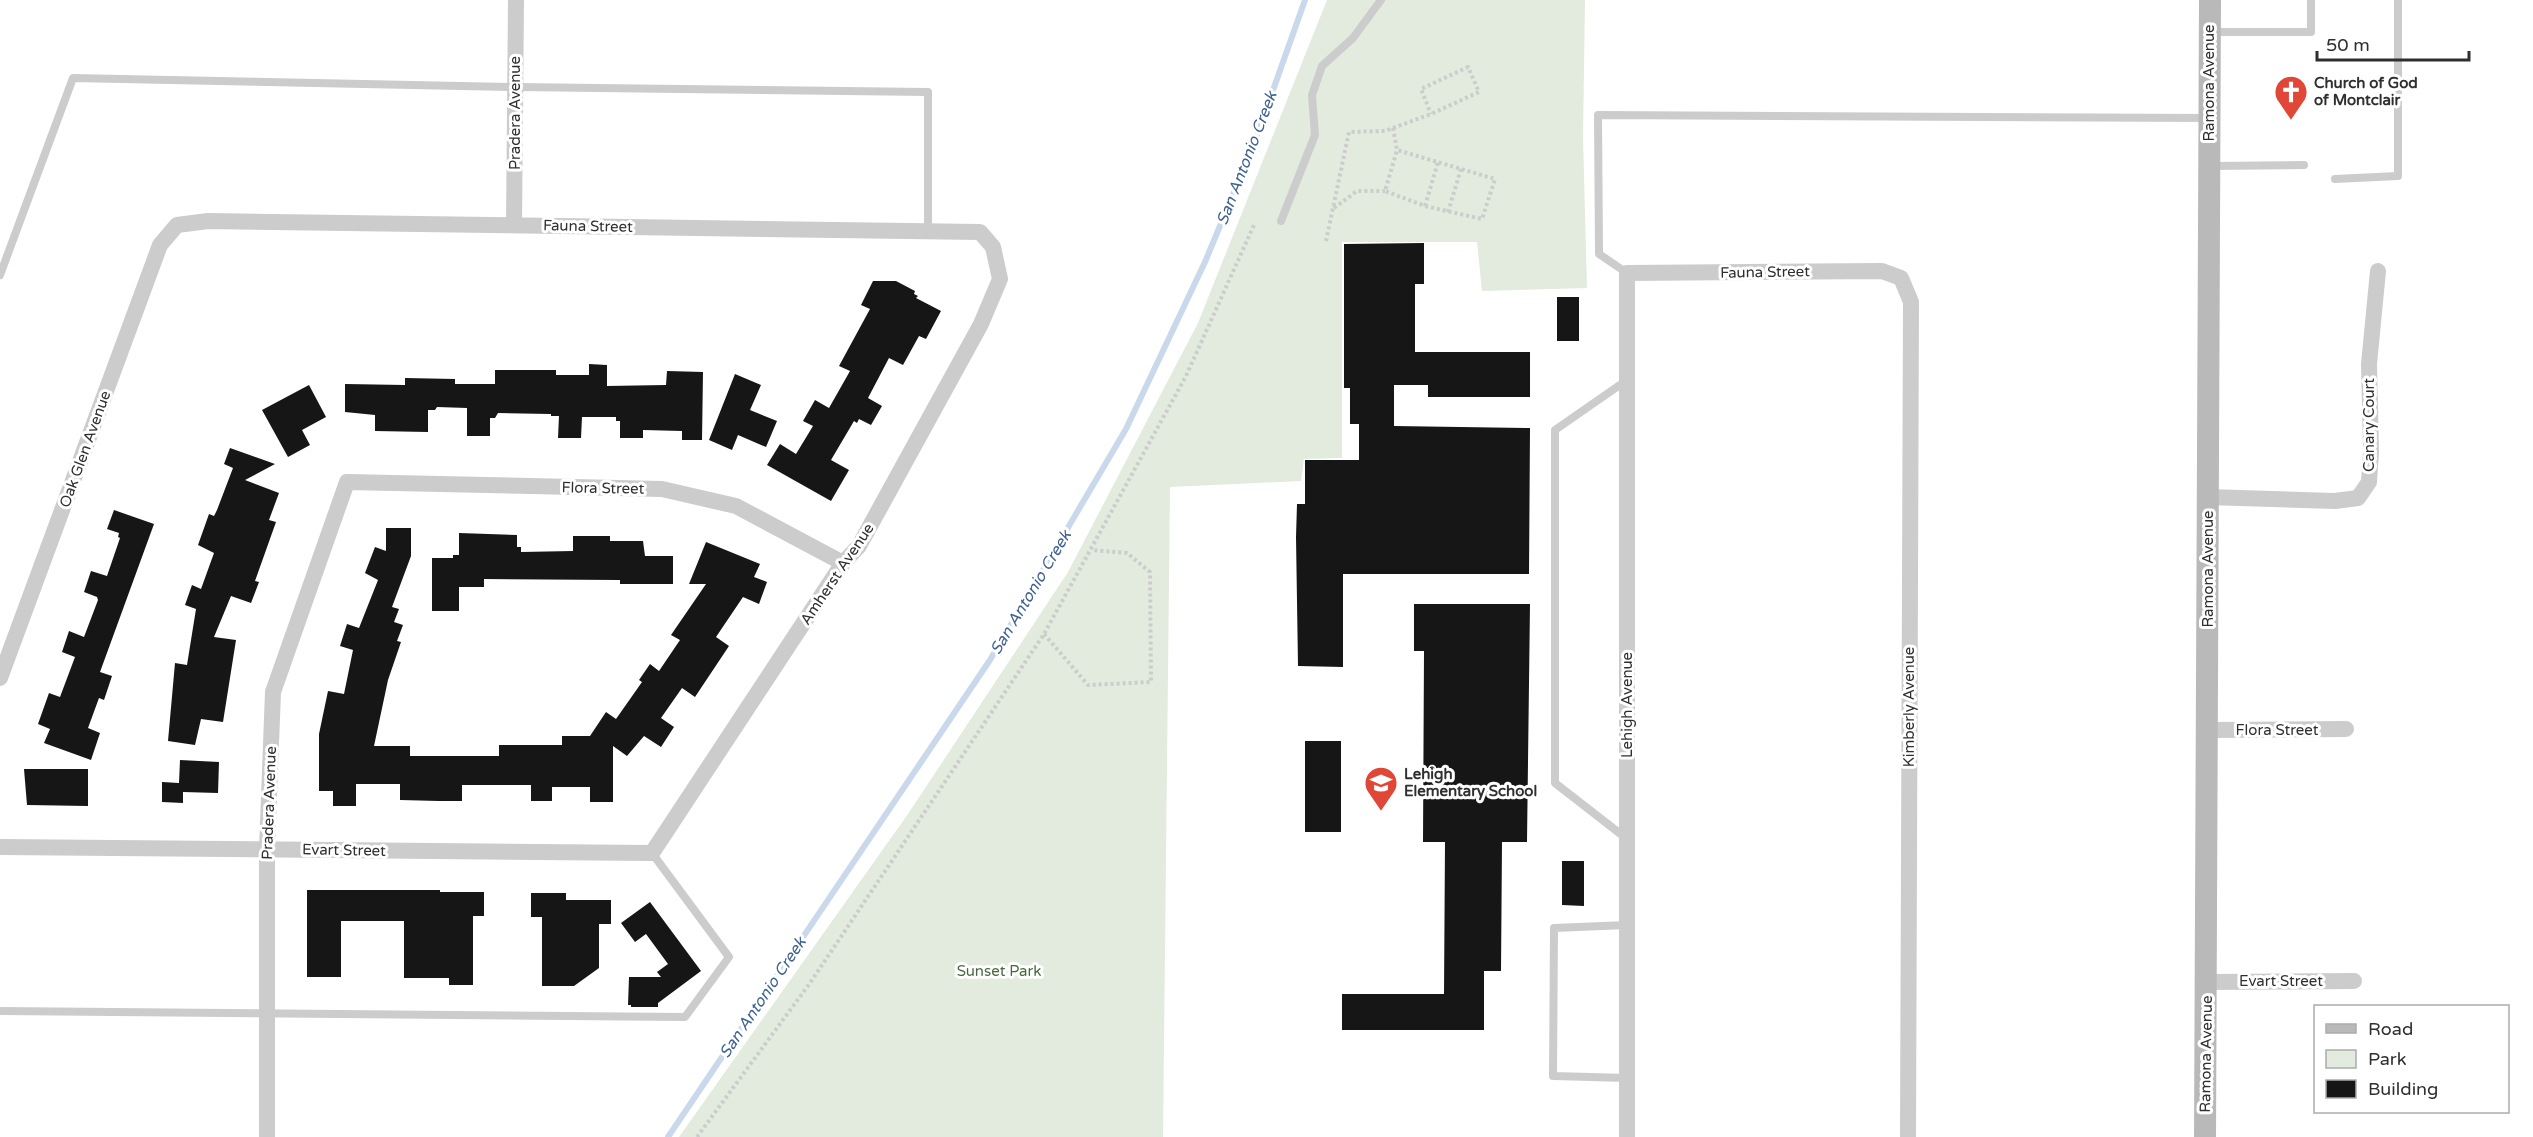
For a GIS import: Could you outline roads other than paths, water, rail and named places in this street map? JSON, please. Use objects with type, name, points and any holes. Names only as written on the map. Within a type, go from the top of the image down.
[{"type":"street","name":"Pradera Avenue","points":[[514,225],[516,0]]},
{"type":"street","name":"Ramona Avenue","points":[[2205,1137],[2210,0]]},
{"type":"street","name":"Fauna Street","points":[[177,225],[208,220],[980,232],[993,247]]},
{"type":"street","name":"Oak Glen Avenue","points":[[0,678],[160,244],[177,225]]},
{"type":"street","name":"Amherst Avenue","points":[[652,853],[843,563],[859,546],[981,324],[1000,279],[993,247]]},
{"type":"street","name":"Fauna Street","points":[[1627,273],[1882,271],[1901,278]]},
{"type":"street","name":"Canary Court","points":[[2208,497],[2335,501],[2358,498],[2369,482],[2371,451],[2369,364],[2378,271]]},
{"type":"street","name":"Lehigh Avenue","points":[[1627,273],[1627,1137]]},
{"type":"street","name":"Kimberly Avenue","points":[[1901,278],[1911,302],[1908,1137]]},
{"type":"street","name":"Pradera Avenue","points":[[267,1137],[267,849],[273,692],[347,482]]},
{"type":"street","name":"Flora Street","points":[[347,482],[662,489],[736,506],[843,563]]},
{"type":"street","name":"Flora Street","points":[[2208,730],[2346,729]]},
{"type":"street","name":"Evart Street","points":[[0,847],[652,853]]},
{"type":"street","name":"Evart Street","points":[[2207,982],[2354,981]]},
{"type":"lane","points":[[1281,220],[1315,135],[1312,95],[1322,66],[1353,39],[1381,0]]},
{"type":"lane","points":[[2210,32],[2311,32],[2311,0]]},
{"type":"lane","points":[[2335,179],[2398,176],[2398,0]]},
{"type":"lane","points":[[0,275],[73,78],[928,92],[928,231]]},
{"type":"lane","points":[[1627,273],[1599,254],[1598,115],[2209,118]]},
{"type":"lane","points":[[2209,166],[2304,165]]},
{"type":"lane","points":[[1627,379],[1555,430],[1555,783],[1627,839]]},
{"type":"lane","points":[[0,1011],[685,1017],[729,957],[652,853]]},
{"type":"lane","points":[[1627,925],[1554,928],[1553,1076],[1627,1078]]},
{"type":"waterway","name":"San Antonio Creek","points":[[668,1137],[990,660],[1126,429],[1205,262],[1254,144],[1305,0]]},
{"type":"place","name":"Church of God of Montclair","points":[[2291,121]]},
{"type":"place","name":"Lehigh Elementary School","points":[[1381,812]]},
{"type":"park label","name":"Sunset Park","points":[[999,971]]}]
